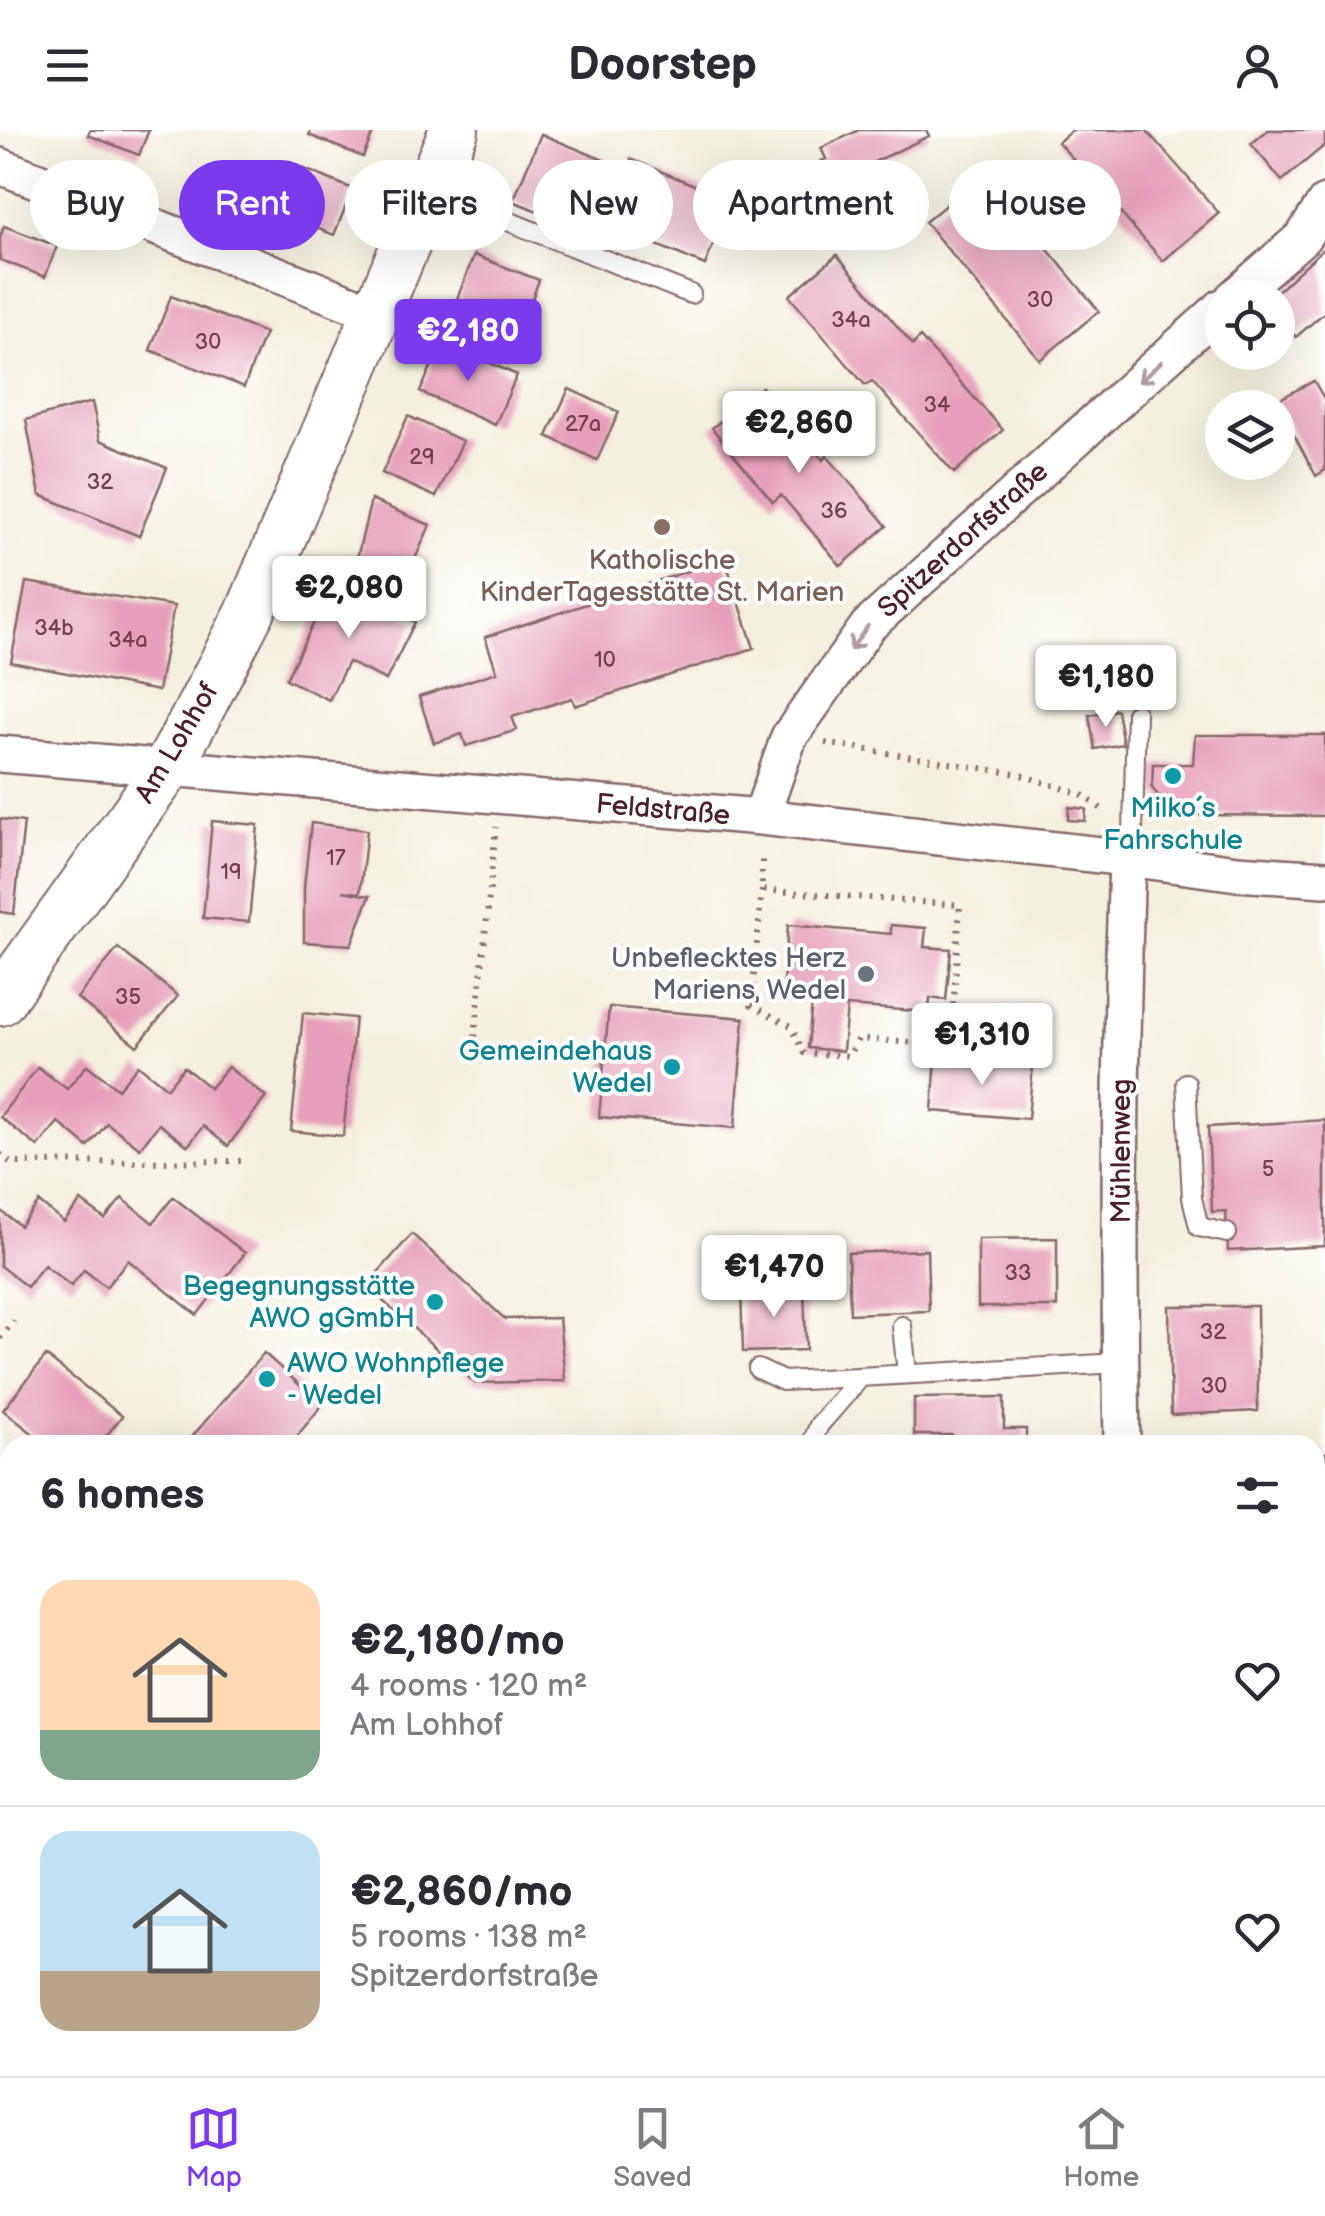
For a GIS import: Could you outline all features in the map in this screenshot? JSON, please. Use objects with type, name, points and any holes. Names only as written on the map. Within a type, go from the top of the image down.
[{"type":"street","name":"Am Lohhof","points":[[442,160],[454,130]]},
{"type":"street","points":[[0,166],[378,314]]},
{"type":"street","points":[[1254,280],[1303,237],[1325,202]]},
{"type":"street","name":"Am Lohhof","points":[[0,1001],[167,769],[252,610],[404,250]]},
{"type":"street","name":"Spitzerdorfstraße","points":[[761,818],[789,737],[868,626],[1205,322]]},
{"type":"street","name":"Feldstraße","points":[[0,754],[1130,845],[1237,873],[1325,879]]},
{"type":"street","name":"Mühlenweg","points":[[1122,1435],[1122,992],[1130,845]]},
{"type":"lane","points":[[513,223],[691,294]]},
{"type":"lane","points":[[1130,845],[1136,714]]},
{"type":"lane","points":[[1186,1083],[1192,1198],[1199,1227],[1227,1233]]},
{"type":"lane","points":[[902,1326],[907,1374]]},
{"type":"lane","points":[[758,1369],[784,1381],[1120,1363]]},
{"type":"lane","points":[[815,1435],[819,1425],[860,1378]]},
{"type":"path","points":[[789,737],[1018,774],[1081,794],[1130,845]]},
{"type":"path","points":[[475,1037],[499,796]]},
{"type":"path","points":[[761,818],[762,890],[752,1005],[790,1026],[804,1053],[849,1056],[858,1039],[952,1045],[960,905],[762,890]]},
{"type":"path","points":[[0,1154],[12,1163],[242,1161]]},
{"type":"path","points":[[0,1338],[14,1321]]},
{"type":"building","points":[[90,130],[149,130],[139,155],[88,135]]},
{"type":"building","points":[[311,130],[374,130],[363,157],[309,135]]},
{"type":"building","points":[[859,130],[926,130],[929,136],[879,160],[824,160],[821,148]]},
{"type":"building","points":[[1072,130],[1146,130],[1219,213],[1163,261],[1121,213],[1121,160],[1074,160],[1058,142]]},
{"type":"building","points":[[1268,130],[1325,130],[1325,145],[1282,181],[1251,144]]},
{"type":"building","points":[[541,134],[604,160],[533,160],[533,209],[513,201]]},
{"type":"building","points":[[673,176],[693,184],[693,250],[711,250],[705,265],[669,250],[673,250]]},
{"type":"building","points":[[325,177],[345,186],[345,208],[334,235],[325,231]]},
{"type":"building","points":[[949,202],[949,250],[1048,250],[1099,311],[1040,360],[929,227],[929,219]]},
{"type":"building","points":[[4,226],[30,236],[30,250],[55,250],[45,277],[0,260]]},
{"type":"building","points":[[1325,247],[1325,312],[1296,337],[1295,280],[1289,280]]},
{"type":"building","points":[[474,255],[539,280],[521,329],[455,304]]},
{"type":"building","points":[[837,255],[913,345],[920,337],[1003,430],[954,473],[872,381],[865,385],[789,296]]},
{"type":"building","points":[[171,296],[265,333],[244,387],[150,350]]},
{"type":"building","points":[[442,342],[517,375],[495,425],[420,392]]},
{"type":"building","points":[[1314,381],[1325,400],[1325,470],[1316,476],[1295,437],[1295,391]]},
{"type":"building","points":[[762,387],[823,460],[827,456],[887,526],[841,566],[781,495],[773,502],[712,428]]},
{"type":"building","points":[[569,389],[619,412],[597,460],[547,436]]},
{"type":"building","points":[[92,402],[100,440],[167,468],[139,536],[40,495],[26,420]]},
{"type":"building","points":[[408,416],[463,441],[436,497],[382,473]]},
{"type":"building","points":[[371,500],[430,525],[402,589],[354,571]]},
{"type":"building","points":[[725,559],[754,648],[575,706],[572,698],[512,717],[517,730],[466,746],[462,734],[434,743],[419,697],[497,672],[485,637]]},
{"type":"building","points":[[26,582],[174,606],[158,691],[11,662]]},
{"type":"building","points":[[334,582],[415,622],[386,680],[348,662],[329,700],[286,679]]},
{"type":"building","points":[[1117,710],[1123,744],[1095,749],[1089,715]]},
{"type":"building","points":[[1195,735],[1325,735],[1325,816],[1193,815],[1193,807],[1167,806],[1152,788],[1153,764],[1193,764]]},
{"type":"building","points":[[1069,807],[1086,809],[1085,821],[1068,820]]},
{"type":"building","points":[[0,819],[24,822],[14,914],[0,912]]},
{"type":"building","points":[[212,821],[258,825],[249,922],[203,918]]},
{"type":"building","points":[[311,823],[367,830],[360,893],[343,891],[370,896],[351,945],[304,942],[304,887]]},
{"type":"building","name":"Unbeflecktes Herz Mariens, Wedel","points":[[788,925],[891,934],[891,925],[926,928],[924,947],[951,949],[946,1000],[930,998],[929,1012],[847,1006],[843,1051],[808,1048],[812,1001],[782,999]]},
{"type":"building","points":[[118,948],[178,996],[137,1046],[77,998]]},
{"type":"building","name":"Gemeindehaus Wedel","points":[[609,1007],[744,1018],[735,1128],[599,1117]]},
{"type":"building","points":[[303,1013],[355,1018],[343,1136],[291,1131]]},
{"type":"building","points":[[936,1057],[1033,1065],[1028,1119],[932,1111]]},
{"type":"building","points":[[87,1065],[118,1089],[138,1065],[167,1088],[184,1067],[210,1088],[228,1067],[266,1097],[228,1146],[203,1126],[188,1146],[159,1124],[140,1148],[107,1123],[88,1147],[58,1122],[38,1147],[0,1117],[38,1067],[67,1089]]},
{"type":"building","points":[[1325,1120],[1325,1246],[1228,1251],[1226,1211],[1212,1212],[1208,1127]]},
{"type":"building","points":[[173,1197],[245,1253],[197,1315],[128,1260],[106,1287],[84,1270],[71,1286],[44,1265],[27,1287],[0,1266],[0,1210],[20,1226],[39,1202],[64,1222],[81,1201],[105,1219],[122,1198],[153,1223]]},
{"type":"building","name":"Begegnungsstätte AWO gGmbH","points":[[412,1234],[505,1319],[559,1318],[565,1381],[475,1383],[366,1286]]},
{"type":"building","points":[[1057,1238],[1057,1307],[978,1307],[978,1239]]},
{"type":"building","points":[[927,1250],[929,1311],[850,1314],[848,1253]]},
{"type":"building","points":[[804,1287],[806,1350],[743,1352],[741,1289]]},
{"type":"building","points":[[1169,1306],[1257,1306],[1258,1411],[1171,1415]]},
{"type":"building","name":"AWO Wohnpflege - Wedel","points":[[264,1353],[322,1405],[298,1435],[194,1435]]},
{"type":"building","points":[[46,1356],[122,1416],[107,1435],[34,1435],[3,1410]]},
{"type":"building","points":[[1004,1397],[1004,1429],[1026,1429],[1026,1435],[914,1435],[914,1398]]},
{"type":"place","name":"Katholische KinderTagesstätte St. Marien","points":[[662,527]]},
{"type":"place","name":"Milko´s Fahrschule","points":[[1173,776]]},
{"type":"place","name":"Unbeflecktes Herz Mariens, Wedel","points":[[866,974]]},
{"type":"place","name":"Gemeindehaus Wedel","points":[[672,1067]]},
{"type":"place","name":"Begegnungsstätte AWO gGmbH","points":[[435,1302]]},
{"type":"place","name":"AWO Wohnpflege - Wedel","points":[[267,1379]]}]
